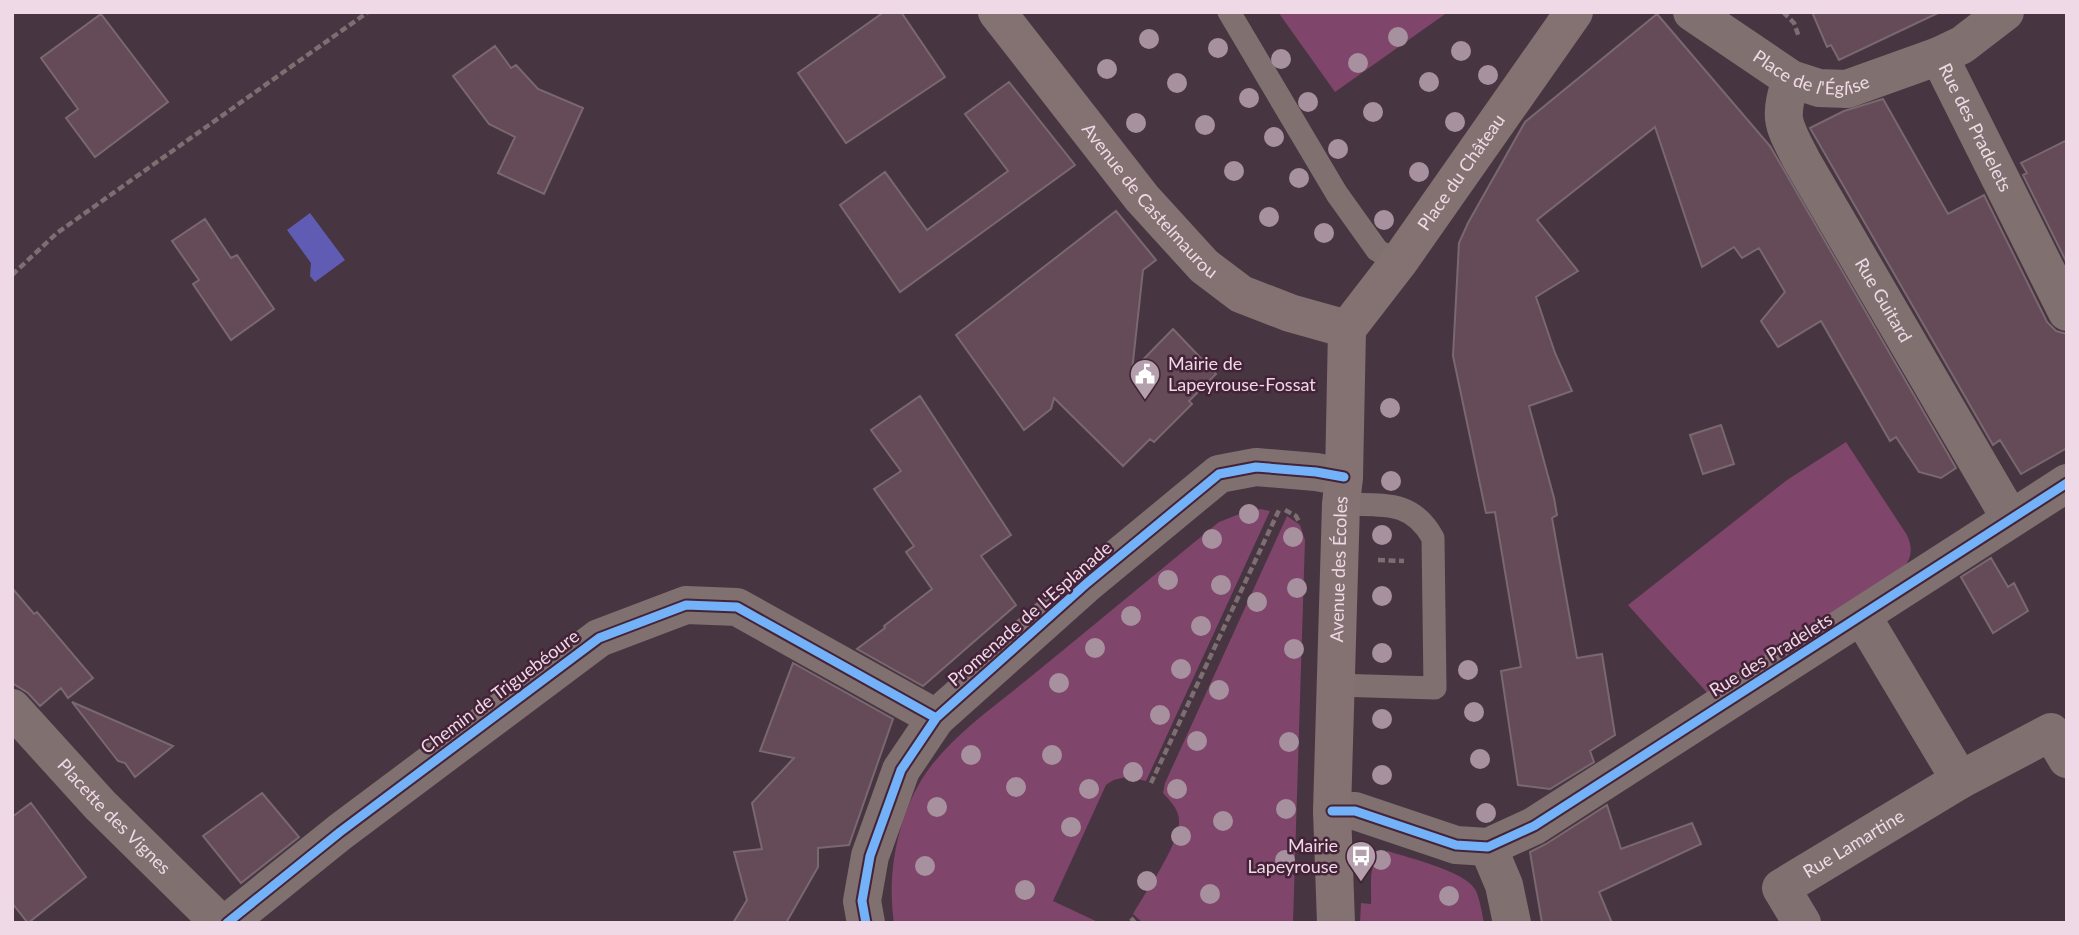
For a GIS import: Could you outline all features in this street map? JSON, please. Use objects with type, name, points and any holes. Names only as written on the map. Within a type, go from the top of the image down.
[{"type":"street","name":"Avenue de Castelmaurou","points":[[998,12],[1142,198],[1204,266],[1241,295],[1290,313],[1347,329]]},
{"type":"street","name":"Place du Château","points":[[1347,329],[1398,263],[1574,12]]},
{"type":"street","name":"Place de l'Église","points":[[1692,12],[1791,79],[1819,88],[1847,89],[1962,45],[2005,12]]},
{"type":"street","name":"Rue des Pradelets","points":[[1939,56],[2067,312]]},
{"type":"street","name":"Rue Guitard","points":[[1791,79],[1783,103],[1782,122],[2010,518]]},
{"type":"street","name":"Avenue des Écoles","points":[[1332,811],[1347,329]]},
{"type":"street","name":"Promenade de L'Esplanade","points":[[866,923],[862,901],[870,856],[901,770],[936,718],[1087,583],[1219,474],[1256,467],[1316,472],[1343,490]]},
{"type":"street","name":"Rue des Pradelets","points":[[1488,847],[1534,826],[2067,483]]},
{"type":"street","name":"Chemin de Triguebéoure","points":[[227,923],[340,832],[599,638],[686,605],[737,607],[936,718]]},
{"type":"street","points":[[1862,616],[1960,780]]},
{"type":"street","name":"Placette des Vignes","points":[[12,708],[100,806],[220,923]]},
{"type":"street","name":"Rue Lamartine","points":[[1802,923],[1782,888],[1960,780],[2051,732],[2067,759]]},
{"type":"street","points":[[1332,811],[1355,811],[1456,845],[1488,847],[1504,885],[1512,923]]},
{"type":"street","points":[[1316,923],[1332,811]]},
{"type":"street","points":[[1332,811],[1336,923]]},
{"type":"lane","points":[[1229,12],[1337,194],[1377,250],[1398,263]]},
{"type":"lane","points":[[1335,685],[1435,688],[1433,538],[1424,521],[1404,508],[1343,490]]},
{"type":"path","points":[[12,275],[57,233],[368,12]]},
{"type":"path","points":[[1783,12],[1794,23],[1798,32]]},
{"type":"path","points":[[1151,783],[1281,508]]},
{"type":"path","points":[[1130,918],[1136,923]]},
{"type":"shaded area","points":[[1278,12],[1448,12],[1335,92]]},
{"type":"shaded area","points":[[310,213],[345,260],[315,282],[310,276],[311,263],[287,230]]},
{"type":"shaded area","points":[[1846,442],[1907,535],[1911,550],[1907,563],[1900,573],[1711,697],[1628,605],[1787,480]]},
{"type":"shaded area","points":[[1260,509],[1270,511],[1146,781],[1125,778],[1106,785],[1053,901],[1100,923],[894,923],[892,883],[903,820],[920,782],[942,753],[980,717],[1219,522]]},
{"type":"shaded area","points":[[1287,516],[1300,525],[1305,540],[1293,923],[1143,923],[1133,914],[1168,855],[1178,830],[1177,813],[1163,793],[1165,783]]},
{"type":"shaded area","points":[[1388,851],[1461,877],[1476,891],[1484,923],[1360,923],[1361,903],[1371,904],[1373,866],[1381,855]]},
{"type":"building","points":[[884,12],[901,12],[945,77],[846,143],[798,73]]},
{"type":"building","points":[[1812,12],[1940,12],[1839,60],[1831,45],[1827,47]]},
{"type":"building","points":[[101,14],[168,102],[95,157],[66,118],[78,109],[41,58]]},
{"type":"building","points":[[1657,14],[1770,146],[1956,468],[1941,478],[1919,472],[1896,437],[1890,441],[1821,321],[1778,347],[1761,321],[1785,292],[1759,248],[1742,258],[1734,247],[1702,267],[1655,127],[1537,220],[1578,271],[1536,297],[1555,353],[1572,391],[1529,406],[1554,498],[1557,515],[1552,518],[1577,658],[1602,654],[1615,735],[1590,751],[1594,762],[1550,789],[1518,785],[1501,671],[1521,667],[1495,512],[1486,513],[1453,356],[1459,243],[1525,122]]},
{"type":"building","points":[[495,46],[511,68],[516,65],[538,89],[583,108],[544,194],[498,173],[515,137],[489,124],[453,76]]},
{"type":"building","points":[[1009,82],[1075,165],[900,292],[840,205],[885,172],[927,230],[1008,171],[965,114]]},
{"type":"building","points":[[1883,99],[1948,214],[1984,195],[2047,322],[2056,331],[2067,334],[2067,448],[2021,474],[2000,440],[1993,445],[1810,128],[1844,111]]},
{"type":"building","points":[[2067,140],[2067,263],[2023,175],[2027,173],[2021,163]]},
{"type":"building","points":[[1116,211],[1156,260],[1143,270],[1132,371],[1173,329],[1216,374],[1189,401],[1192,404],[1154,442],[1150,439],[1123,466],[1054,398],[1051,409],[1024,430],[956,335]]},
{"type":"building","points":[[205,219],[231,258],[237,255],[274,309],[231,340],[193,284],[199,280],[172,241]]},
{"type":"building","points":[[920,396],[1011,535],[981,556],[1016,605],[923,686],[857,649],[932,589],[906,552],[914,546],[874,489],[901,471],[871,430]]},
{"type":"building","points":[[1721,425],[1734,464],[1703,474],[1690,435]]},
{"type":"building","points":[[1991,558],[2008,587],[2014,583],[2028,611],[1993,633],[1961,577]]},
{"type":"building","points":[[12,588],[34,614],[37,612],[93,678],[68,698],[61,688],[40,706],[28,693],[12,683]]},
{"type":"building","points":[[793,663],[893,719],[849,845],[818,848],[818,867],[786,923],[733,923],[747,900],[734,852],[762,849],[752,803],[794,758],[760,751]]},
{"type":"building","points":[[72,702],[173,746],[135,777],[125,763],[118,761]]},
{"type":"building","points":[[262,793],[299,837],[241,883],[203,836]]},
{"type":"building","points":[[31,803],[86,877],[28,923],[12,903],[12,817]]},
{"type":"building","points":[[1607,805],[1621,849],[1692,823],[1701,844],[1599,892],[1612,923],[1542,923],[1530,852]]},
{"type":"cycle path","points":[[866,923],[862,901],[870,856],[901,770],[936,718],[1087,583],[1219,474],[1256,467],[1344,477]]},
{"type":"cycle path","points":[[1332,811],[1355,811],[1456,845],[1488,847],[1534,826],[2067,483]]},
{"type":"cycle path","points":[[227,923],[340,832],[599,638],[686,605],[737,607],[936,718]]},
{"type":"place","name":"Mairie de Lapeyrouse-Fossat","points":[[1145,401]]},
{"type":"place","name":"Mairie Lapeyrouse","points":[[1361,883]]}]
